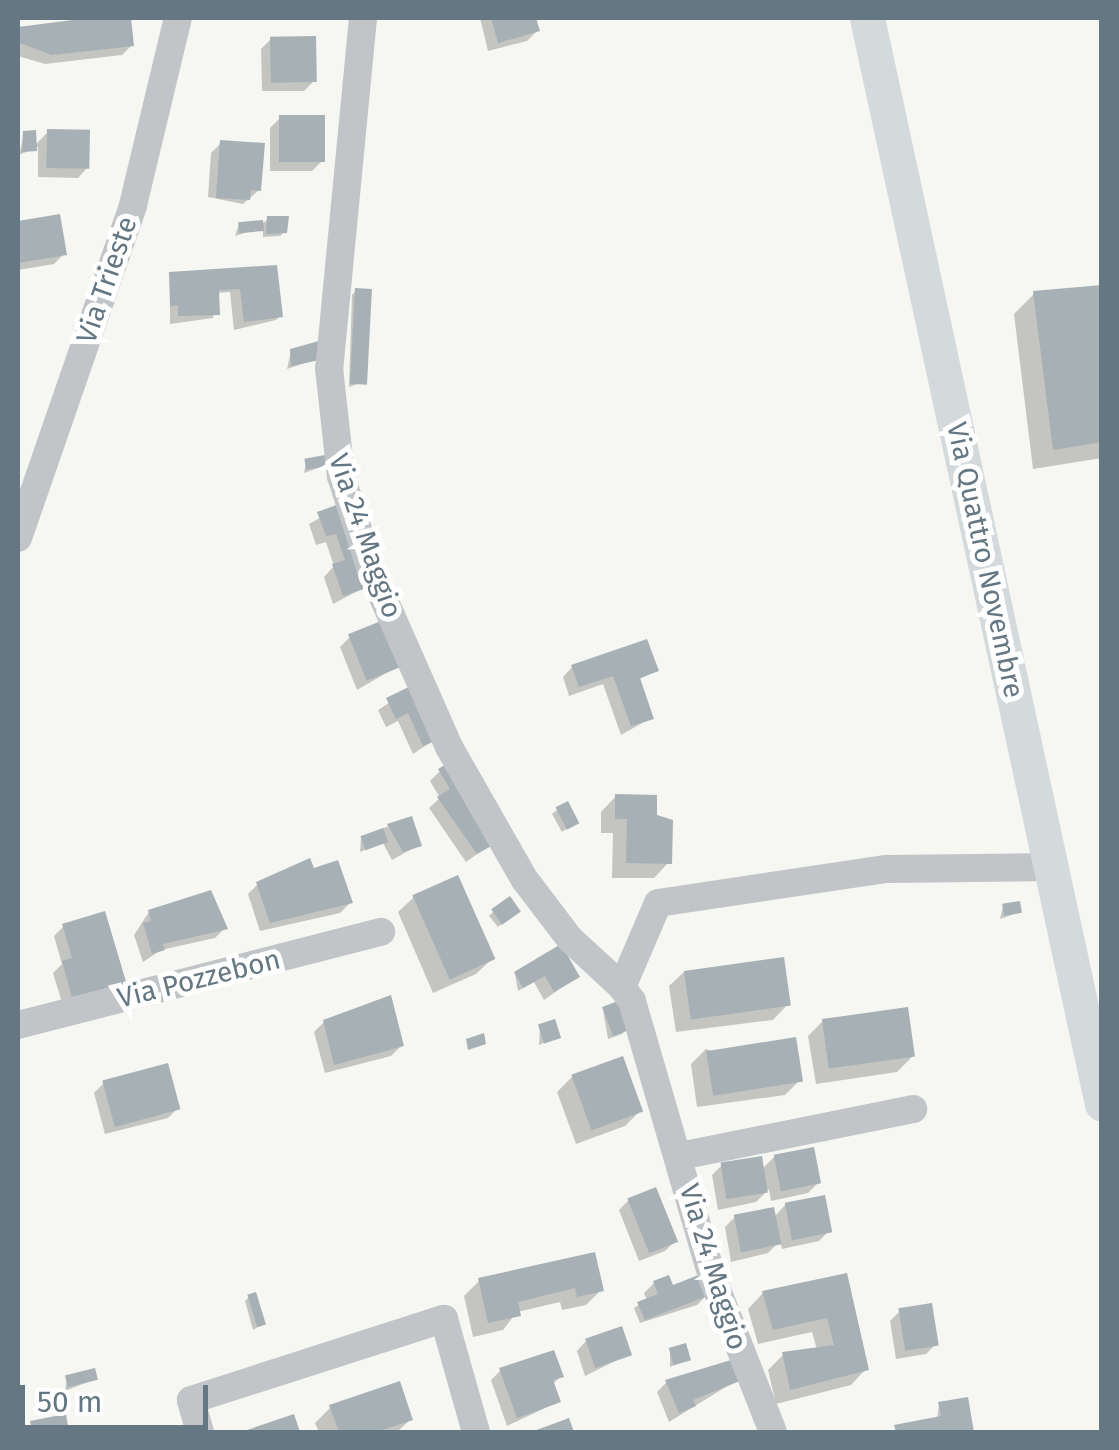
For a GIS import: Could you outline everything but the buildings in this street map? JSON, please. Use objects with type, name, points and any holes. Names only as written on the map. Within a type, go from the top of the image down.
[{"type":"main road","name":"Via Quattro Novembre","points":[[867,18],[1102,1104]]},
{"type":"street","name":"Via Trieste","points":[[18,538],[133,205],[178,18]]},
{"type":"street","name":"Via 24 Maggio","points":[[363,18],[329,368],[341,476],[371,570],[449,747],[525,880],[570,939],[632,1001],[718,1296],[773,1432]]},
{"type":"street","points":[[622,988],[658,903],[886,869],[1052,867]]},
{"type":"street","name":"Via Pozzebon","points":[[18,1025],[381,932]]},
{"type":"street","points":[[680,1156],[913,1109]]},
{"type":"street","points":[[200,1432],[192,1400],[444,1319],[476,1432]]}]
